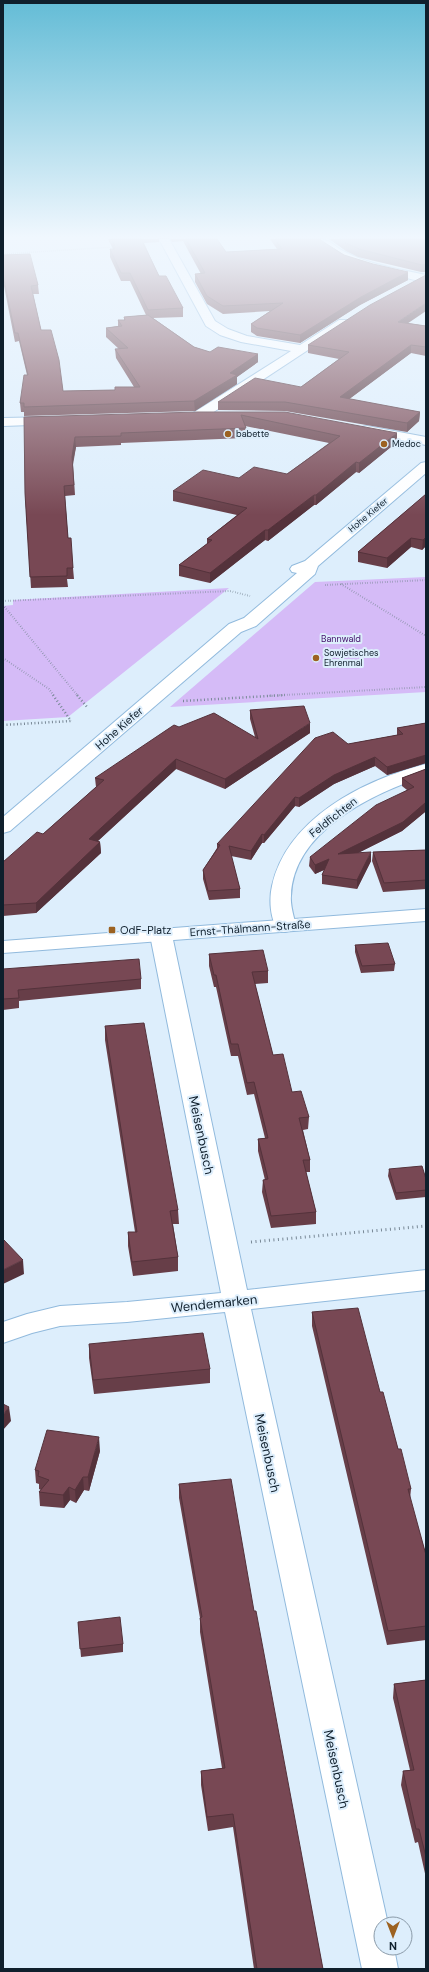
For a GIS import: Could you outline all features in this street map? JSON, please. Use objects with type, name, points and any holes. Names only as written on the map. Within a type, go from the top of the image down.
[{"type":"street","points":[[222,331],[245,339],[301,349]]},
{"type":"street","points":[[198,416],[330,331]]},
{"type":"street","points":[[183,416],[227,416]]},
{"type":"street","points":[[3,422],[66,420]]},
{"type":"street","points":[[353,428],[426,441]]},
{"type":"street","name":"Hohe Kiefer","points":[[3,827],[235,628],[250,622],[310,571],[311,564],[426,466]]},
{"type":"street","name":"Feldfichten","points":[[284,926],[279,902],[280,889],[290,859],[312,831],[362,794],[385,783],[426,770]]},
{"type":"street","name":"Ernst-Thälmann-Straße","points":[[3,948],[426,914]]},
{"type":"street","name":"Meisenbusch","points":[[160,935],[236,1301],[380,1969]]},
{"type":"street","name":"Wendemarken","points":[[3,1333],[27,1324],[60,1316],[127,1312],[426,1280]]},
{"type":"path","points":[[318,586],[426,580]]},
{"type":"path","points":[[341,584],[426,636]]},
{"type":"path","points":[[3,601],[230,591],[254,596]]},
{"type":"path","points":[[3,605],[87,707]]},
{"type":"path","points":[[3,658],[48,689],[72,720],[3,725]]},
{"type":"path","points":[[175,702],[426,686]]},
{"type":"path","points":[[225,1244],[426,1226]]},
{"type":"green space","name":"Bannwald","points":[[426,577],[426,692],[170,707],[315,582]]},
{"type":"green space","points":[[229,588],[68,717],[3,721],[3,606],[13,605],[13,600]]},
{"type":"building","points":[[15,331],[51,331],[59,360],[63,391],[115,390],[115,387],[140,387],[115,349],[128,348],[109,331],[171,331],[194,347],[210,352],[218,347],[258,354],[230,373],[237,375],[194,401],[24,407],[24,403],[20,403],[24,375],[28,375],[18,333],[15,333]]},
{"type":"building","points":[[276,331],[306,331],[300,335]]},
{"type":"building","points":[[330,331],[426,331],[426,347],[411,345],[340,397],[420,412],[407,423],[285,402],[218,402],[255,378],[301,387],[349,352],[308,345]]},
{"type":"building","points":[[198,412],[285,412],[397,433],[359,463],[356,462],[316,495],[268,530],[265,530],[210,573],[179,565],[212,540],[207,539],[247,508],[173,491],[203,470],[239,478],[254,467],[287,474],[340,436],[241,415],[246,428],[121,433],[121,436],[75,437],[72,457],[74,485],[64,486],[68,538],[71,538],[73,568],[67,568],[67,576],[30,577],[25,493],[24,417]]},
{"type":"building","points":[[426,494],[426,537],[423,540],[411,538],[387,558],[358,552]]},
{"type":"building","points":[[304,706],[310,723],[225,779],[176,759],[89,839],[100,842],[36,903],[3,905],[3,862],[37,832],[43,834],[104,780],[95,778],[174,725],[179,727],[214,713],[258,739],[250,710]]},
{"type":"building","points":[[426,723],[426,755],[387,767],[375,757],[334,775],[299,798],[295,797],[264,835],[262,834],[251,851],[229,846],[240,889],[208,891],[203,870],[220,845],[217,844],[315,738],[333,732],[348,744],[403,734],[397,728]]},
{"type":"building","points":[[426,769],[426,804],[425,803],[403,822],[338,854],[371,852],[357,880],[322,875],[329,859],[315,865],[310,857],[376,805],[414,787],[402,778]]},
{"type":"building","points":[[426,850],[426,880],[384,883],[373,852]]},
{"type":"building","points":[[388,943],[395,964],[362,966],[355,945]]},
{"type":"building","points":[[263,950],[268,971],[252,972],[273,1055],[283,1054],[292,1092],[301,1091],[309,1117],[299,1118],[310,1160],[303,1160],[316,1212],[271,1216],[263,1180],[268,1179],[258,1139],[268,1138],[254,1082],[247,1083],[238,1044],[231,1044],[216,975],[214,975],[209,954]]},
{"type":"building","points":[[139,959],[141,979],[18,990],[19,998],[3,999],[3,969]]},
{"type":"building","points":[[144,1023],[178,1210],[170,1211],[178,1257],[132,1262],[128,1232],[137,1232],[105,1026]]},
{"type":"building","points":[[422,1166],[426,1179],[426,1190],[396,1193],[389,1169]]},
{"type":"building","points":[[3,1239],[23,1260],[3,1270]]},
{"type":"building","points":[[358,1308],[380,1392],[383,1392],[398,1449],[401,1449],[411,1489],[408,1489],[426,1555],[426,1626],[388,1631],[312,1312]]},
{"type":"building","points":[[203,1333],[210,1369],[93,1380],[89,1344]]},
{"type":"building","points":[[3,1404],[9,1407],[3,1415]]},
{"type":"building","points":[[47,1430],[99,1437],[88,1477],[83,1477],[75,1490],[69,1487],[63,1495],[39,1492],[49,1480],[38,1476],[39,1471],[35,1470]]},
{"type":"building","points":[[231,1479],[254,1611],[256,1611],[323,1969],[257,1969],[233,1814],[207,1817],[201,1771],[225,1768],[200,1618],[202,1617],[179,1484]]},
{"type":"building","points":[[120,1617],[123,1644],[80,1649],[78,1622]]},
{"type":"building","points":[[426,1680],[426,1857],[419,1829],[416,1829],[403,1771],[414,1770],[394,1684]]},
{"type":"place","name":"babette","points":[[228,434]]},
{"type":"place","name":"Medoc","points":[[384,444]]},
{"type":"place","name":"Sowjetisches Ehrenmal","points":[[316,658]]},
{"type":"place","name":"OdF-Platz","points":[[112,930]]}]
